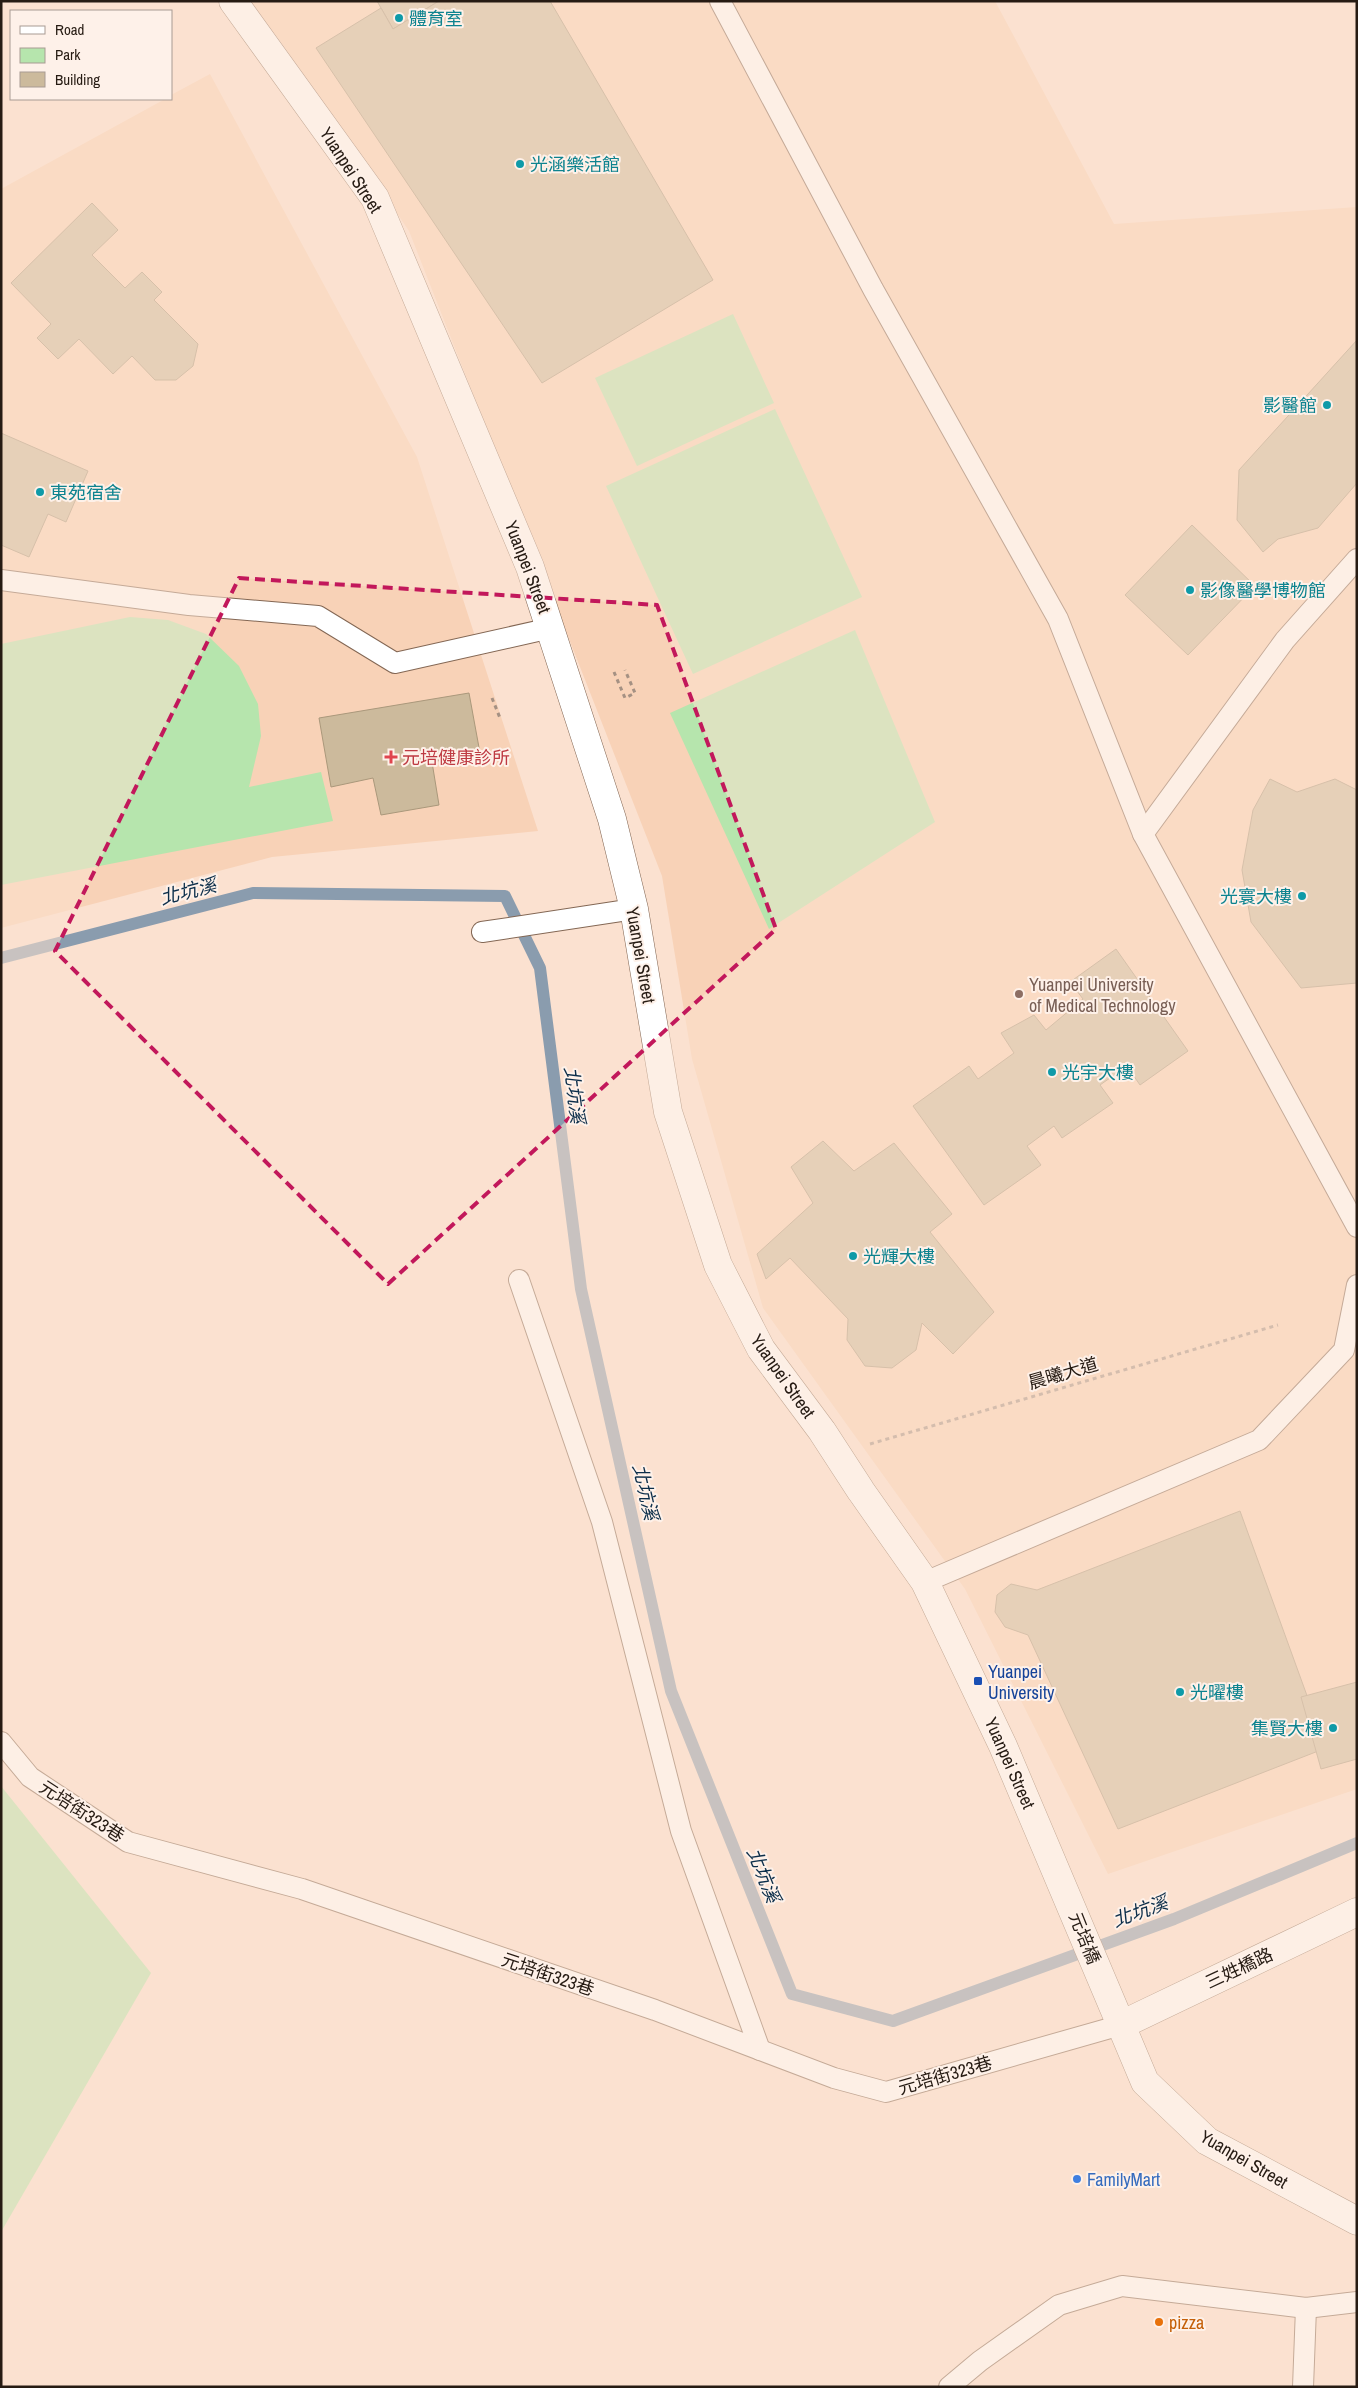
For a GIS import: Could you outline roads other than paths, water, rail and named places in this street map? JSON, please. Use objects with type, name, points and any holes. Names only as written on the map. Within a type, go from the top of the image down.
[{"type":"street","name":"Yuanpei Street","points":[[233,1],[375,198],[530,567],[612,820],[634,909],[668,1112],[718,1265],[761,1349],[822,1431],[860,1491],[925,1582],[1004,1746],[1068,1897]]},
{"type":"street","name":"元培橋","points":[[1068,1897],[1120,2025]]},
{"type":"street","name":"三姓橋路","points":[[1120,2025],[1357,1912]]},
{"type":"street","name":"Yuanpei Street","points":[[1120,2025],[1145,2082],[1207,2141],[1357,2222]]},
{"type":"lane","points":[[720,1],[874,289],[1058,619],[1143,834],[1357,1227]]},
{"type":"lane","points":[[1143,834],[1285,640],[1357,559]]},
{"type":"lane","points":[[1,580],[189,605],[318,616],[395,663],[551,628]]},
{"type":"lane","points":[[482,932],[634,909]]},
{"type":"lane","points":[[519,1280],[602,1522],[681,1830],[760,2050]]},
{"type":"lane","points":[[925,1582],[1259,1440],[1344,1350],[1357,1285]]},
{"type":"lane","name":"元培街323巷","points":[[1,1742],[30,1777],[128,1842],[302,1889],[655,2010],[834,2078],[886,2092],[1120,2025]]},
{"type":"lane","points":[[949,2387],[980,2361],[1059,2305],[1122,2286],[1306,2308],[1357,2302]]},
{"type":"lane","points":[[1303,2387],[1306,2308]]},
{"type":"waterway","name":"北坑溪","points":[[1,958],[253,893],[505,896],[540,968],[581,1289],[671,1691],[792,1994],[893,2021],[1174,1919],[1357,1843]]},
{"type":"place","name":"體育室","points":[[399,18]]},
{"type":"place","name":"光涵樂活館","points":[[520,164]]},
{"type":"place","name":"影醫館","points":[[1327,405]]},
{"type":"place","name":"東苑宿舍","points":[[40,492]]},
{"type":"place","name":"影像醫學博物館","points":[[1190,590]]},
{"type":"place","name":"元培健康診所","points":[[391,757]]},
{"type":"place","name":"光寰大樓","points":[[1302,896]]},
{"type":"place","name":"Yuanpei University of Medical Technology","points":[[1019,994]]},
{"type":"place","name":"光宇大樓","points":[[1052,1072]]},
{"type":"place","name":"光輝大樓","points":[[853,1256]]},
{"type":"place","name":"Yuanpei University","points":[[978,1681]]},
{"type":"place","name":"光曜樓","points":[[1180,1692]]},
{"type":"place","name":"集賢大樓","points":[[1333,1728]]},
{"type":"place","name":"FamilyMart","points":[[1077,2179]]},
{"type":"place","name":"pizza","points":[[1159,2322]]}]
